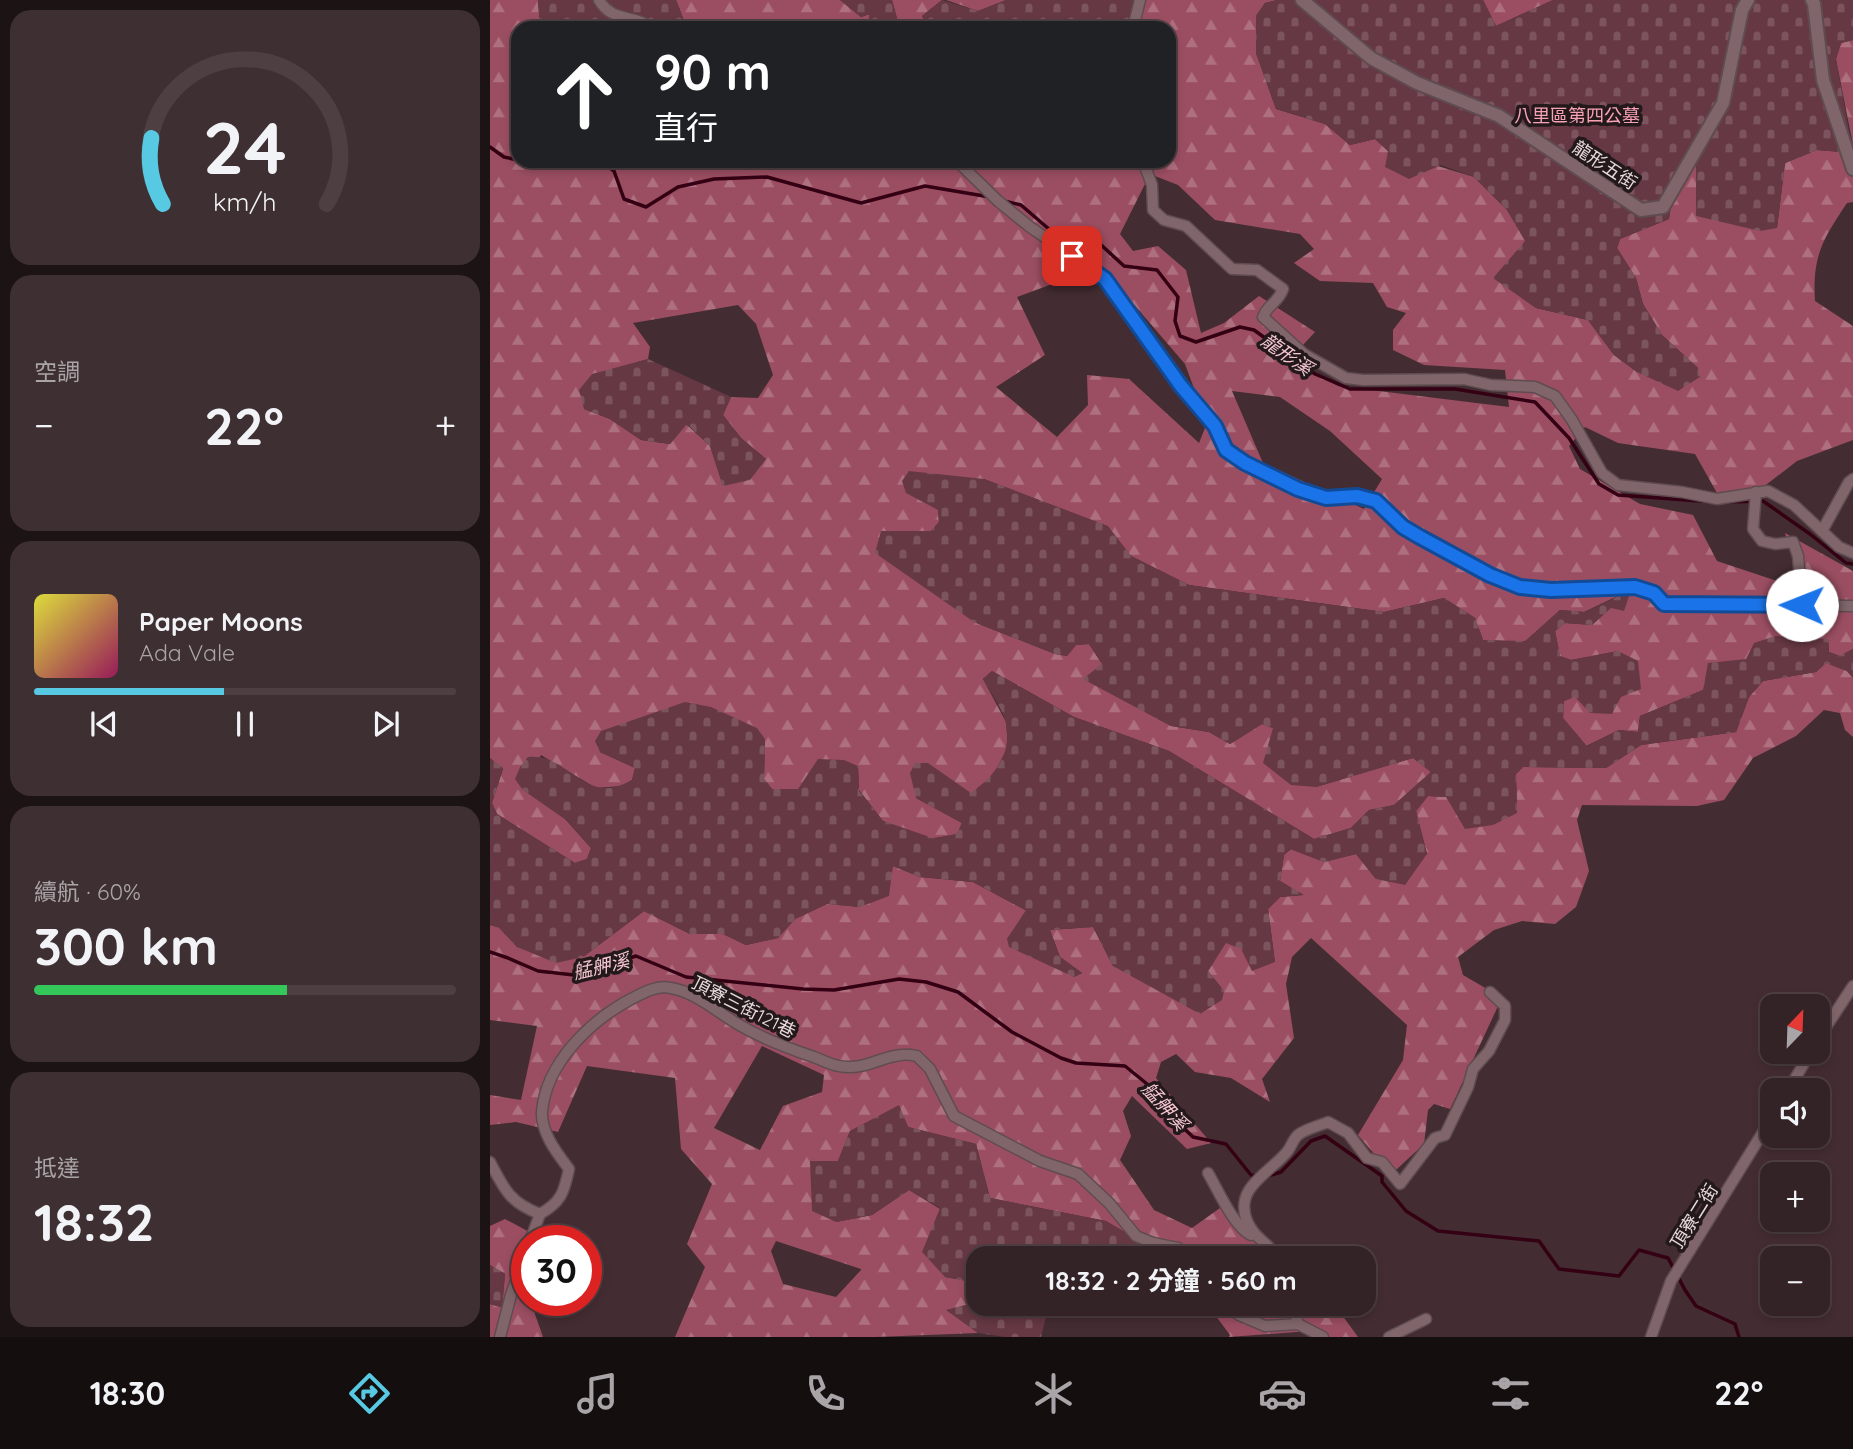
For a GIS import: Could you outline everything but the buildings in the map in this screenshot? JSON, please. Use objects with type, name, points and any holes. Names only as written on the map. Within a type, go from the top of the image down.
[{"type":"street","points":[[599,0],[604,9],[624,19],[635,21]]},
{"type":"street","points":[[1135,21],[1140,0]]},
{"type":"street","name":"龍形五街","points":[[1303,0],[1371,58],[1417,83],[1499,116],[1642,210],[1663,208],[1723,103],[1742,10],[1748,0]]},
{"type":"street","points":[[1812,0],[1823,80],[1853,169]]},
{"type":"street","points":[[964,168],[1030,227],[1105,279],[1181,386],[1215,426],[1226,450],[1245,463],[1298,489],[1326,498],[1357,496],[1376,501],[1403,527],[1425,541],[1490,575],[1520,587],[1551,590],[1635,587],[1654,593],[1664,604],[1853,606]]},
{"type":"street","points":[[1146,168],[1152,185],[1153,210],[1164,220],[1186,226],[1232,269],[1257,270],[1283,289],[1279,299],[1266,308],[1263,317],[1304,354],[1329,370],[1346,378],[1363,380],[1464,379],[1491,385],[1535,387],[1555,396],[1602,473],[1618,485],[1692,493],[1717,499],[1768,491],[1794,505],[1839,547],[1853,553]]},
{"type":"street","points":[[1822,531],[1849,481],[1853,479]]},
{"type":"street","points":[[1756,492],[1753,530],[1762,541],[1775,544],[1793,542],[1798,556],[1802,605]]},
{"type":"street","points":[[1830,1021],[1853,986]]},
{"type":"street","name":"頂寮三街121巷","points":[[540,1214],[555,1205],[565,1189],[569,1169],[543,1127],[542,1114],[546,1092],[562,1062],[582,1035],[611,1009],[649,989],[670,988],[704,1001],[736,1023],[774,1043],[840,1066],[866,1067],[901,1055],[917,1056],[930,1069],[954,1116],[1040,1161],[1078,1174],[1110,1204],[1136,1236],[1168,1246]]},
{"type":"street","points":[[1255,1237],[1245,1218],[1244,1197],[1255,1180],[1273,1167],[1289,1150],[1297,1135],[1328,1122],[1348,1133],[1367,1158],[1382,1162],[1400,1184],[1436,1138],[1445,1135],[1468,1087],[1473,1069],[1489,1051],[1505,1020],[1505,1006],[1490,992]]},
{"type":"street","name":"頂寮二街","points":[[1651,1337],[1671,1281],[1760,1137]]},
{"type":"street","points":[[490,1162],[502,1185],[520,1207],[540,1214],[536,1225]]},
{"type":"street","points":[[1208,1173],[1246,1233],[1266,1246]]},
{"type":"street","points":[[500,1337],[511,1295]]},
{"type":"street","points":[[1240,1316],[1265,1326],[1298,1324],[1323,1337]]},
{"type":"street","points":[[1296,1316],[1298,1324]]},
{"type":"street","points":[[1389,1337],[1426,1319]]},
{"type":"green space","points":[[490,0],[538,0],[540,21],[511,21],[511,168],[1176,168],[1176,21],[1132,21],[1140,0],[1277,0],[1265,3],[1256,16],[1256,53],[1276,109],[1325,124],[1350,145],[1375,139],[1388,151],[1474,177],[1507,210],[1526,241],[1494,278],[1536,308],[1588,320],[1614,355],[1637,372],[1698,368],[1662,335],[1643,304],[1636,278],[1617,248],[1620,239],[1669,219],[1676,172],[1696,156],[1777,228],[1785,163],[1817,150],[1853,153],[1853,202],[1847,203],[1831,227],[1821,249],[1815,272],[1815,301],[1853,326],[1853,440],[1797,461],[1762,488],[1717,493],[1695,454],[1618,443],[1585,427],[1569,446],[1580,469],[1640,504],[1693,515],[1717,561],[1783,583],[1797,575],[1785,533],[1853,571],[1853,649],[1840,656],[1829,652],[1828,639],[1746,659],[1703,690],[1640,716],[1638,732],[1619,730],[1586,746],[1563,718],[1564,701],[1575,696],[1618,651],[1571,660],[1560,656],[1555,631],[1565,623],[1592,625],[1630,590],[1584,612],[1560,610],[1525,642],[1483,640],[1475,618],[1444,598],[1384,612],[1189,585],[1131,556],[1107,526],[984,479],[938,510],[939,522],[931,531],[881,531],[974,622],[1055,654],[1067,656],[1076,645],[1089,644],[1102,664],[1084,679],[1171,726],[1209,732],[1230,744],[1262,724],[1273,728],[1316,787],[1413,758],[1431,772],[1394,805],[1369,810],[1351,828],[1314,839],[1169,751],[1074,717],[992,671],[983,679],[1006,722],[1008,747],[991,779],[971,794],[928,764],[916,798],[962,823],[957,834],[933,839],[883,821],[859,790],[858,766],[798,789],[772,789],[764,779],[765,739],[600,752],[635,768],[632,780],[621,786],[596,788],[541,755],[522,789],[565,819],[591,848],[587,859],[575,863],[497,814],[492,803],[503,769],[490,758]],"holes":[[[1155,176],[1178,185],[1215,220],[1300,234],[1314,249],[1294,263],[1320,281],[1373,283],[1387,307],[1406,313],[1393,330],[1393,350],[1424,365],[1505,370],[1509,407],[1338,386],[1290,359],[1315,332],[1259,296],[1224,323],[1201,333],[1186,270],[1158,246],[1133,251],[1120,234],[1145,184]],[[1101,266],[1185,364],[1207,423],[1199,443],[1129,379],[1087,375],[1088,405],[1057,437],[996,387],[1045,355],[1017,297]],[[738,305],[756,324],[773,375],[758,398],[731,397],[723,415],[741,438],[766,459],[723,486],[710,446],[686,424],[670,444],[641,440],[610,419],[584,409],[592,375],[648,359],[650,347],[633,323]],[[1232,391],[1280,397],[1330,431],[1382,479],[1364,509],[1263,463]]]},
{"type":"green space","points":[[538,0],[676,0],[683,18],[682,21],[540,21]]},
{"type":"green space","points":[[676,0],[840,0],[861,17],[870,14],[870,21],[682,21],[683,18]]},
{"type":"green space","points":[[840,0],[892,0],[898,21],[869,21],[869,14],[861,17]]},
{"type":"green space","points":[[892,0],[942,0],[922,16],[924,21],[898,21]]},
{"type":"green space","points":[[942,0],[978,11],[1006,0],[1140,0],[1132,21],[924,21],[922,16]]},
{"type":"green space","points":[[946,0],[1006,0],[978,11]]},
{"type":"green space","name":"八里區第四公墓","points":[[1277,0],[1483,0],[1496,26],[1553,0],[1853,0],[1853,40],[1841,43],[1836,59],[1853,153],[1817,150],[1785,163],[1777,228],[1760,231],[1696,216],[1696,157],[1676,172],[1669,219],[1620,239],[1617,248],[1636,278],[1643,304],[1662,335],[1698,368],[1700,377],[1678,391],[1637,372],[1614,355],[1588,320],[1536,308],[1493,278],[1525,241],[1507,210],[1474,177],[1441,165],[1409,179],[1385,167],[1388,151],[1375,139],[1350,145],[1325,124],[1276,109],[1256,53],[1256,16],[1265,3]]},
{"type":"green space","points":[[1483,0],[1553,0],[1496,26]]},
{"type":"green space","points":[[1853,40],[1853,145],[1836,59],[1841,43]]},
{"type":"green space","points":[[648,359],[731,397],[723,415],[741,438],[766,459],[750,480],[723,486],[710,446],[687,424],[670,444],[641,440],[610,419],[584,409],[579,390],[592,374]]},
{"type":"green space","points":[[909,471],[984,479],[1108,526],[1131,556],[1189,585],[1384,612],[1444,598],[1475,618],[1483,640],[1525,641],[1560,610],[1585,612],[1631,590],[1624,611],[1611,608],[1592,625],[1565,623],[1555,631],[1560,656],[1571,660],[1618,651],[1638,661],[1641,689],[1621,697],[1612,714],[1590,713],[1575,697],[1564,701],[1563,718],[1587,746],[1619,730],[1638,732],[1640,716],[1703,690],[1708,663],[1746,659],[1754,643],[1775,636],[1828,639],[1829,652],[1839,656],[1853,649],[1853,678],[1847,671],[1826,663],[1816,672],[1763,681],[1749,697],[1736,732],[1641,745],[1606,768],[1523,767],[1516,774],[1517,813],[1493,825],[1465,829],[1446,797],[1428,796],[1416,811],[1427,854],[1405,885],[1376,879],[1356,854],[1324,862],[1290,849],[1284,855],[1280,881],[1304,895],[1280,897],[1268,909],[1275,962],[1252,971],[1241,949],[1226,943],[1208,971],[1224,991],[1222,1000],[1200,1014],[1113,966],[1093,927],[1050,930],[1060,957],[1082,973],[1074,977],[1009,947],[1007,939],[1026,910],[973,882],[920,877],[893,866],[889,896],[860,907],[827,904],[795,919],[778,938],[746,945],[723,934],[690,934],[644,911],[583,957],[556,963],[517,947],[499,928],[490,925],[490,758],[503,768],[492,803],[497,814],[575,863],[587,859],[591,848],[565,819],[522,789],[515,779],[520,767],[528,757],[542,758],[555,762],[588,784],[601,788],[615,787],[632,780],[635,768],[600,752],[595,741],[601,731],[685,702],[711,707],[757,728],[765,739],[764,779],[772,789],[798,789],[818,759],[844,760],[858,766],[859,791],[883,821],[933,838],[957,834],[962,823],[916,798],[910,773],[915,763],[928,763],[971,793],[994,772],[1004,755],[1007,735],[1002,712],[983,679],[992,671],[1074,717],[1169,751],[1314,839],[1351,828],[1369,810],[1394,805],[1431,772],[1413,758],[1316,787],[1291,785],[1263,763],[1273,728],[1262,724],[1230,744],[1209,732],[1171,726],[1083,679],[1102,664],[1089,644],[1076,645],[1067,656],[1055,654],[974,622],[875,553],[881,531],[931,531],[939,522],[938,510],[906,493],[902,481]]},
{"type":"green space","points":[[1826,663],[1847,671],[1853,678],[1853,737],[1845,730],[1840,713],[1824,710],[1796,736],[1753,758],[1724,800],[1697,806],[1582,805],[1577,820],[1589,871],[1576,907],[1555,924],[1522,921],[1494,930],[1458,957],[1463,975],[1499,996],[1499,1004],[1450,1109],[1434,1104],[1428,1110],[1424,1144],[1397,1169],[1388,1170],[1358,1135],[1403,1060],[1407,1025],[1311,938],[1292,957],[1286,984],[1294,1038],[1262,1079],[1270,1102],[1231,1078],[1195,1072],[1176,1054],[1161,1062],[1156,1078],[1211,1143],[1187,1149],[1132,1096],[1123,1111],[1131,1136],[1120,1160],[1154,1210],[1192,1228],[1220,1208],[1262,1246],[1138,1246],[1138,1240],[1106,1221],[990,1198],[976,1144],[908,1127],[899,1106],[850,1131],[838,1161],[836,1222],[872,1215],[909,1190],[940,1209],[945,1277],[966,1281],[966,1305],[947,1310],[978,1333],[875,1337],[675,1337],[705,1267],[687,1244],[712,1184],[681,1149],[675,1078],[587,1066],[558,1132],[516,1122],[490,1125],[490,1095],[521,1100],[537,1026],[490,1020],[490,925],[499,927],[517,947],[583,957],[644,911],[690,934],[723,934],[746,945],[778,938],[795,919],[827,904],[860,907],[893,866],[920,877],[973,882],[1027,911],[1007,939],[1074,977],[1082,973],[1060,957],[1050,930],[1093,927],[1113,966],[1224,991],[1208,971],[1226,942],[1275,962],[1268,909],[1280,897],[1303,895],[1280,881],[1284,855],[1291,849],[1324,862],[1356,854],[1376,879],[1427,854],[1416,811],[1428,796],[1446,797],[1517,813],[1516,774],[1523,767],[1606,768],[1641,745],[1736,732],[1749,697],[1763,681],[1816,672]],"holes":[[[762,1046],[824,1075],[822,1092],[783,1106],[760,1150],[714,1128]],[[776,1241],[861,1269],[836,1297],[783,1284],[771,1251]]]},
{"type":"green space","points":[[899,1105],[908,1127],[976,1144],[990,1198],[1106,1221],[1139,1240],[1139,1246],[966,1246],[966,1281],[945,1277],[922,1252],[940,1208],[909,1190],[872,1215],[836,1222],[812,1211],[810,1161],[838,1161],[850,1131]]},
{"type":"green space","points":[[505,1219],[516,1225],[511,1225],[511,1316],[536,1316],[543,1337],[490,1337],[490,1304],[502,1307],[505,1274],[490,1265],[490,1226]]},
{"type":"green space","points":[[490,1265],[505,1274],[502,1308],[490,1304]]},
{"type":"green space","points":[[966,1305],[966,1316],[1046,1316],[1041,1337],[1006,1337],[978,1333],[946,1310]]},
{"type":"green space","points":[[1216,1316],[1343,1316],[1358,1337],[1313,1337],[1309,1331],[1229,1337]]},
{"type":"waterway","name":"龍形溪","points":[[490,147],[511,158]]},
{"type":"waterway","name":"龍形溪","points":[[610,168],[614,171],[624,199],[646,207],[678,187],[714,179],[767,177],[861,203],[925,186],[990,197]]},
{"type":"waterway","name":"龍形溪","points":[[1004,201],[1021,205],[1057,236],[1099,243],[1124,266],[1157,270],[1178,297],[1175,321],[1180,336],[1196,342],[1240,327],[1254,330],[1315,374],[1350,389],[1455,389],[1535,402],[1569,438],[1599,484],[1618,495],[1714,502]]},
{"type":"waterway","name":"龍形溪","points":[[1726,502],[1763,501],[1846,563],[1853,564]]},
{"type":"waterway","name":"艋舺溪","points":[[490,952],[538,971],[574,975],[636,956],[686,977],[803,989],[834,990],[899,979],[926,982],[958,992],[1012,1032],[1061,1058],[1076,1063],[1125,1066],[1152,1088],[1172,1117],[1193,1137],[1226,1144],[1251,1175],[1257,1176]]},
{"type":"waterway","name":"艋舺溪","points":[[1265,1177],[1281,1172],[1311,1141],[1325,1136],[1382,1176],[1382,1182],[1406,1211],[1438,1231],[1539,1241],[1559,1269],[1619,1276],[1639,1250],[1668,1258],[1696,1306],[1735,1324],[1739,1337]]},
{"type":"route","points":[[1072,256],[1105,279],[1181,386],[1215,426],[1226,450],[1245,463],[1298,489],[1326,498],[1357,496],[1376,501],[1403,527],[1490,575],[1520,587],[1551,590],[1635,587],[1654,593],[1664,604],[1802,605]]}]
